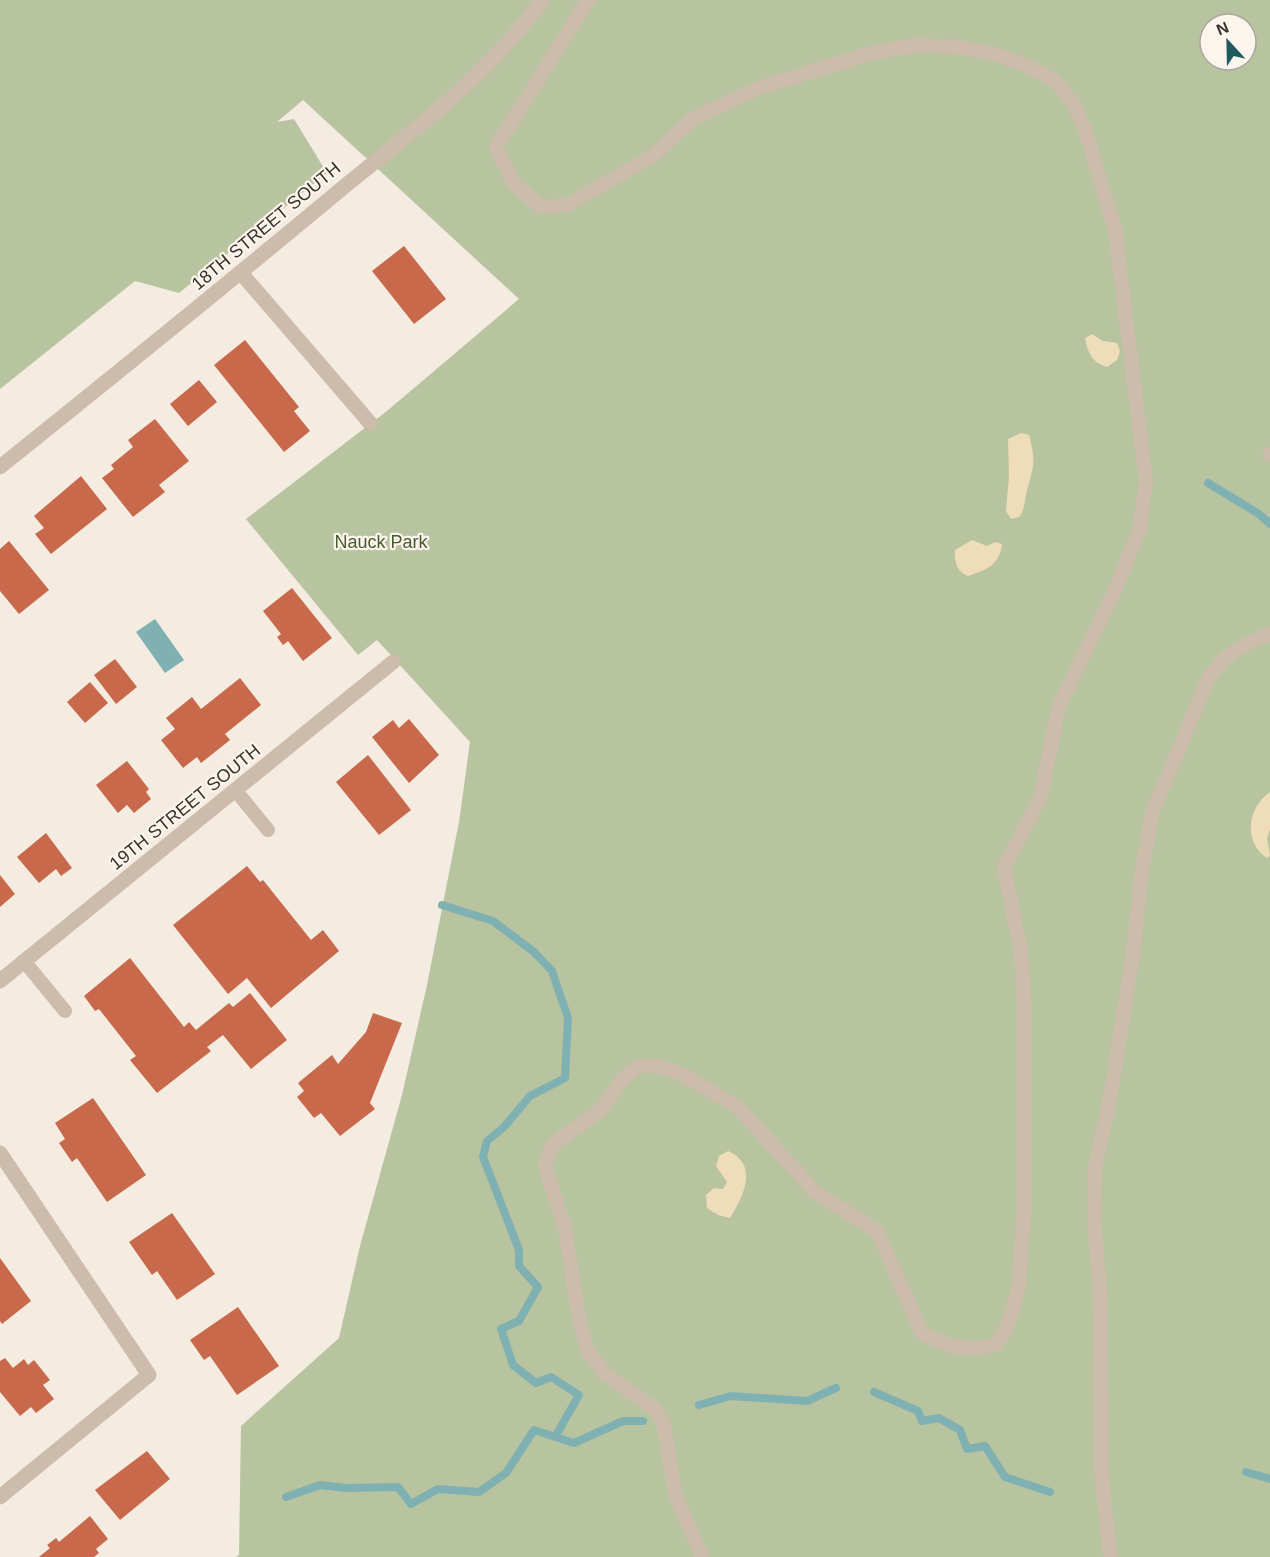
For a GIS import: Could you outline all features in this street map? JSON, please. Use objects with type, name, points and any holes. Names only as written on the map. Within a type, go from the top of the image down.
[{"type":"street","name":"18TH STREET SOUTH","points":[[0,467],[241,273],[474,79],[528,21],[542,0]]},
{"type":"street","points":[[241,273],[370,423]]},
{"type":"street","name":"19TH STREET SOUTH","points":[[0,981],[393,662]]},
{"type":"street","points":[[0,1153],[149,1375],[0,1497]]},
{"type":"lane","points":[[588,0],[496,147],[514,183],[540,207],[567,205],[651,157],[694,118],[761,87],[875,52],[919,45],[959,47],[994,54],[1026,65],[1055,80],[1075,106],[1088,139],[1115,230],[1146,482],[1139,530],[1114,592],[1059,706],[1040,799],[1004,867],[1021,953],[1024,1000],[1024,1203],[1018,1290],[1007,1327],[996,1344],[980,1350],[957,1347],[936,1341],[922,1333],[877,1231],[816,1192],[737,1106],[683,1075],[660,1066],[638,1066],[620,1082],[602,1109],[552,1145],[545,1166],[565,1229],[579,1319],[587,1350],[605,1374],[656,1408],[663,1422],[675,1493],[702,1557]]},
{"type":"lane","points":[[1110,1557],[1101,1469],[1100,1295],[1094,1217],[1095,1167],[1108,1104],[1152,813],[1208,679],[1224,659],[1246,644],[1270,633]]},
{"type":"lane","points":[[236,791],[268,830]]},
{"type":"lane","points":[[24,961],[65,1011]]},
{"type":"green space","name":"Nauck Park","points":[[0,0],[1270,0],[1270,1557],[236,1557],[239,1555],[241,1426],[339,1338],[360,1246],[402,1095],[427,985],[459,822],[470,742],[377,640],[358,655],[246,519],[387,411],[519,299],[303,100],[277,122],[294,119],[327,173],[179,293],[135,281],[0,389]]},
{"type":"sand","points":[[1092,334],[1103,341],[1117,343],[1120,351],[1117,360],[1107,367],[1094,360],[1089,353],[1085,338]]},
{"type":"sand","points":[[1021,433],[1029,435],[1033,463],[1023,511],[1019,517],[1011,519],[1006,511],[1009,476],[1008,439]]},
{"type":"sand","points":[[972,540],[987,546],[995,542],[1002,544],[998,557],[991,566],[968,576],[957,566],[955,550]]},
{"type":"sand","points":[[1270,792],[1270,829],[1267,838],[1270,856],[1267,858],[1254,843],[1251,825],[1256,807]]},
{"type":"sand","points":[[728,1151],[738,1157],[746,1173],[744,1191],[730,1218],[718,1215],[707,1208],[706,1195],[714,1188],[723,1189],[727,1182],[716,1166],[719,1156]]},
{"type":"water","points":[[155,619],[184,660],[165,673],[136,632]]},
{"type":"building","points":[[404,246],[446,299],[414,324],[372,271]]},
{"type":"building","points":[[245,340],[299,407],[294,411],[310,431],[284,452],[214,365]]},
{"type":"building","points":[[199,380],[217,402],[188,426],[170,404]]},
{"type":"building","points":[[155,419],[189,461],[159,485],[165,492],[133,517],[102,478],[114,469],[111,465],[133,447],[128,440]]},
{"type":"building","points":[[81,476],[107,509],[51,554],[35,534],[44,528],[34,516]]},
{"type":"building","points":[[9,541],[49,590],[19,614],[0,591],[0,549]]},
{"type":"building","points":[[292,588],[332,638],[303,661],[288,641],[283,645],[277,637],[281,634],[263,611]]},
{"type":"building","points":[[115,659],[137,687],[116,704],[94,675]]},
{"type":"building","points":[[240,678],[261,705],[225,734],[230,740],[201,763],[197,757],[183,768],[161,740],[175,729],[166,718],[192,697],[201,709]]},
{"type":"building","points":[[90,682],[108,703],[85,723],[67,702]]},
{"type":"building","points":[[409,719],[439,755],[409,783],[372,737],[393,720],[399,728]]},
{"type":"building","points":[[368,755],[411,810],[379,835],[336,782]]},
{"type":"building","points":[[127,761],[149,789],[146,792],[151,799],[134,813],[127,805],[118,813],[96,785]]},
{"type":"building","points":[[46,833],[72,868],[61,876],[56,869],[39,883],[17,857]]},
{"type":"building","points":[[247,866],[260,882],[263,880],[311,940],[323,930],[339,951],[271,1008],[247,978],[228,994],[173,925]]},
{"type":"building","points":[[0,875],[15,894],[0,907]]},
{"type":"building","points":[[130,958],[184,1027],[189,1022],[196,1030],[229,1003],[233,1007],[250,993],[287,1040],[251,1069],[223,1035],[207,1047],[211,1051],[157,1093],[130,1060],[136,1056],[99,1009],[95,1011],[84,996]]},
{"type":"building","points":[[373,1013],[402,1023],[370,1103],[375,1109],[340,1136],[321,1113],[314,1118],[297,1097],[304,1091],[298,1083],[332,1055],[338,1064],[366,1032]]},
{"type":"building","points":[[93,1098],[146,1175],[107,1202],[77,1158],[72,1162],[59,1143],[65,1139],[55,1123]]},
{"type":"building","points":[[172,1213],[215,1274],[177,1300],[157,1271],[152,1275],[129,1242]]},
{"type":"building","points":[[0,1258],[31,1301],[2,1324],[0,1321]]},
{"type":"building","points":[[238,1307],[279,1366],[237,1395],[210,1356],[204,1360],[190,1340]]},
{"type":"building","points":[[5,1358],[13,1368],[24,1359],[28,1365],[34,1360],[50,1380],[43,1385],[54,1399],[36,1413],[31,1407],[20,1416],[0,1392],[0,1361]]},
{"type":"building","points":[[147,1451],[170,1479],[120,1520],[95,1490]]},
{"type":"building","points":[[90,1516],[108,1539],[96,1549],[99,1553],[94,1557],[39,1557],[50,1548],[47,1545],[56,1538],[59,1542]]},
{"type":"waterway","points":[[1208,483],[1259,514],[1270,524]]},
{"type":"waterway","points":[[442,905],[493,921],[534,952],[552,971],[568,1018],[565,1078],[530,1096],[504,1127],[487,1141],[483,1157],[519,1250],[519,1266],[538,1287],[519,1321],[501,1329],[513,1365],[536,1383],[551,1377],[579,1395],[555,1437]]},
{"type":"waterway","points":[[699,1405],[731,1396],[807,1401],[836,1388]]},
{"type":"waterway","points":[[874,1392],[918,1411],[922,1421],[939,1418],[960,1430],[967,1449],[985,1446],[1005,1477],[1050,1492]]},
{"type":"waterway","points":[[286,1497],[320,1485],[346,1488],[398,1487],[411,1504],[438,1489],[479,1492],[506,1473],[534,1430],[574,1443],[623,1421],[643,1421]]},
{"type":"waterway","points":[[1246,1472],[1270,1479]]}]
